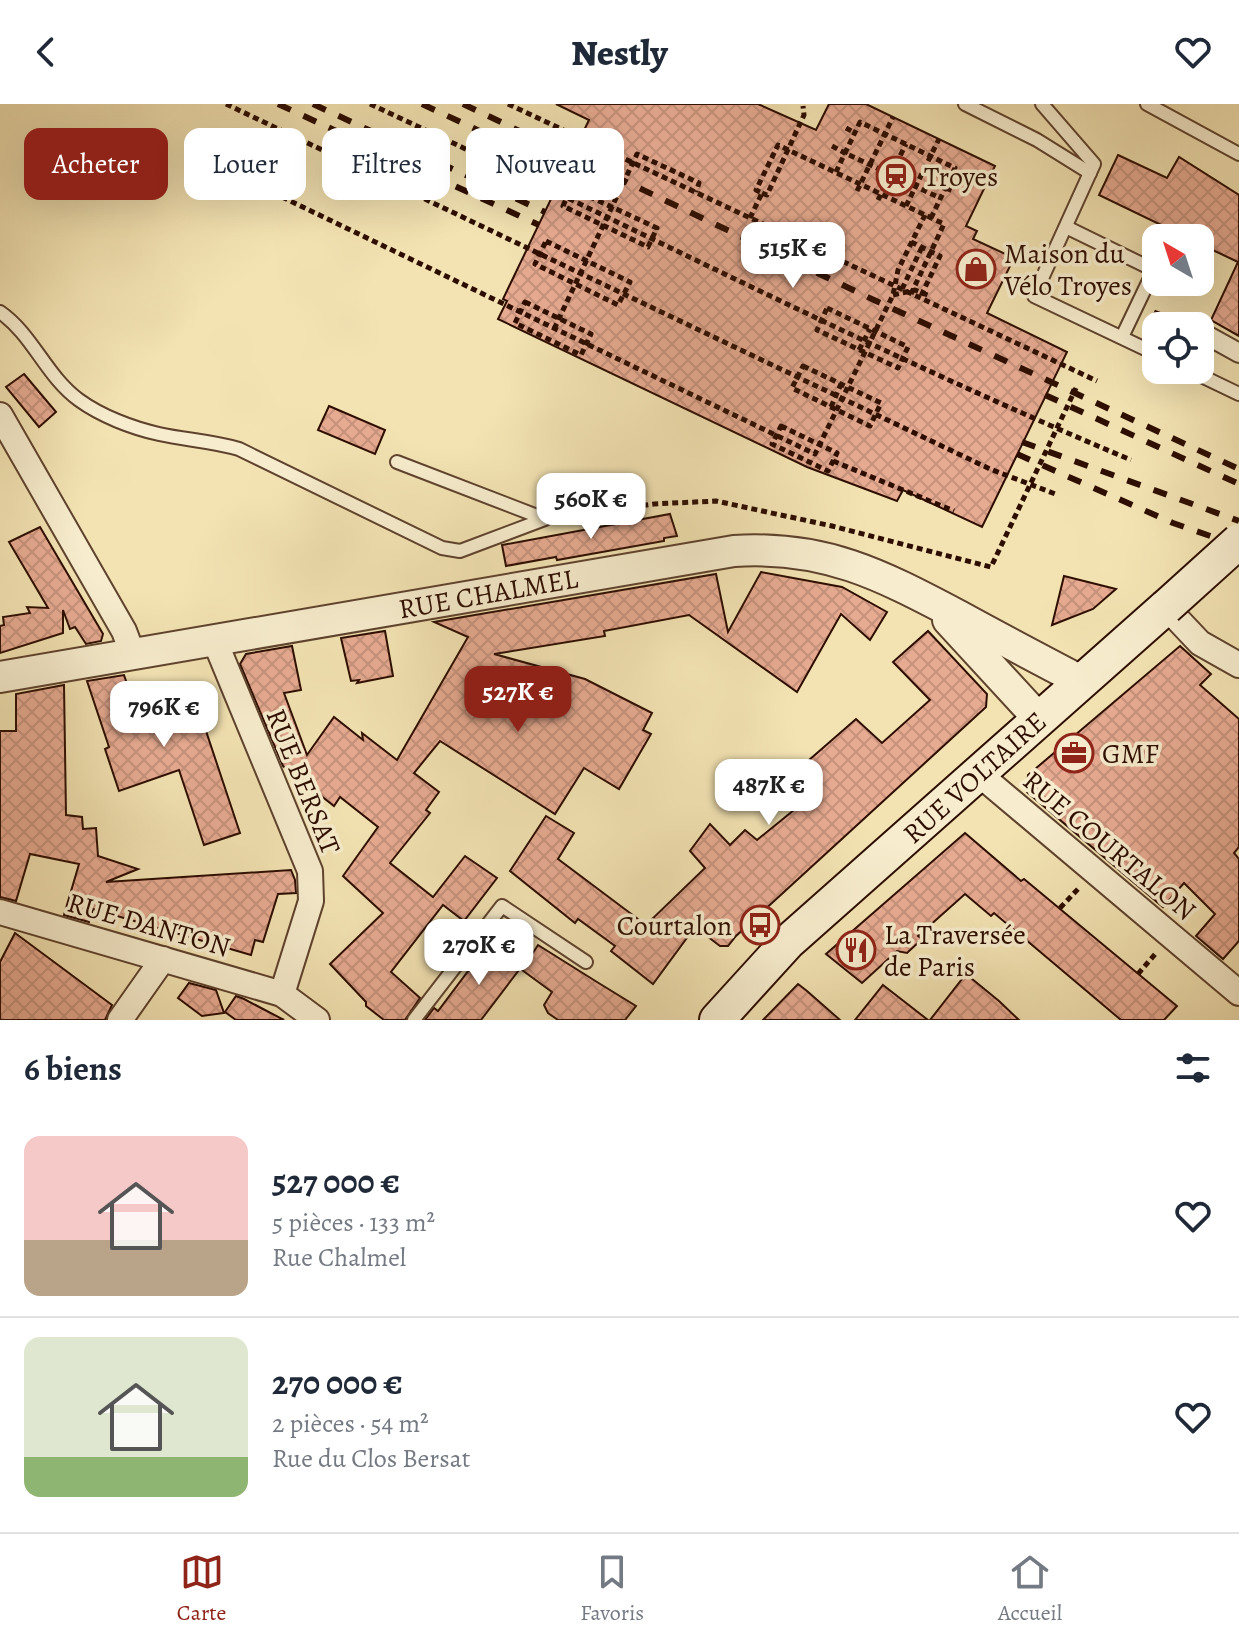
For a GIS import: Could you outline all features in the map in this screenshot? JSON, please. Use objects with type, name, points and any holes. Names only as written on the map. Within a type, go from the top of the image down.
[{"type":"main road","name":"RUE VOLTAIRE","points":[[717,1020],[788,942],[1239,541]]},
{"type":"street","points":[[1214,339],[1239,353]]},
{"type":"street","points":[[0,415],[124,631],[132,652]]},
{"type":"street","name":"RUE CHALMEL","points":[[0,677],[132,652],[754,549],[784,550],[840,561],[875,573],[1081,681]]},
{"type":"street","name":"RUE CHALMEL","points":[[930,601],[1039,719]]},
{"type":"street","points":[[1166,607],[1200,643],[1239,665]]},
{"type":"street","name":"RUE BERSAT","points":[[214,639],[310,871],[311,901],[282,994]]},
{"type":"street","name":"RUE COURTALON","points":[[979,774],[1239,993]]},
{"type":"street","name":"RUE DANTON","points":[[0,912],[282,994]]},
{"type":"street","points":[[120,1020],[163,959]]},
{"type":"street","points":[[282,994],[317,1020]]},
{"type":"lane","points":[[965,104],[1037,140],[1090,173]]},
{"type":"lane","points":[[1042,104],[1094,164],[1034,296],[1142,347]]},
{"type":"lane","points":[[1147,104],[1239,154]]},
{"type":"lane","points":[[1066,227],[1142,264]]},
{"type":"lane","points":[[1122,337],[1142,296]]},
{"type":"lane","points":[[0,312],[20,328],[63,386],[113,419],[159,434],[216,442],[239,449],[442,548],[460,551],[545,519],[397,462]]},
{"type":"lane","points":[[1214,382],[1239,394]]},
{"type":"lane","points":[[414,1020],[502,906],[586,962]]},
{"type":"path","points":[[226,104],[990,469],[1058,495]]},
{"type":"path","points":[[370,104],[466,149]]},
{"type":"path","points":[[508,104],[1097,381]]},
{"type":"path","points":[[803,106],[804,115],[788,150],[767,195],[756,190],[778,145],[788,150],[836,172],[880,197],[944,224],[911,294]]},
{"type":"path","points":[[859,187],[893,117]]},
{"type":"path","points":[[288,200],[815,454],[893,295],[898,270],[911,242],[946,188],[955,168],[860,122],[836,172]]},
{"type":"path","points":[[846,128],[855,133]]},
{"type":"path","points":[[906,206],[939,139]]},
{"type":"path","points":[[880,197],[906,144]]},
{"type":"path","points":[[832,146],[940,198]]},
{"type":"path","points":[[554,329],[637,154],[699,183],[696,192]]},
{"type":"path","points":[[946,188],[955,192]]},
{"type":"path","points":[[749,218],[762,193]]},
{"type":"path","points":[[566,200],[563,206],[648,247],[657,228],[597,200]]},
{"type":"path","points":[[576,200],[1015,411],[1131,460]]},
{"type":"path","points":[[602,225],[610,206]]},
{"type":"path","points":[[546,241],[584,260],[630,282],[618,305],[535,264],[546,241]]},
{"type":"path","points":[[911,242],[940,256],[920,298]]},
{"type":"path","points":[[902,289],[922,247]]},
{"type":"path","points":[[574,283],[584,260]]},
{"type":"path","points":[[893,295],[915,290],[930,296]]},
{"type":"path","points":[[525,302],[591,334],[581,355],[515,323],[520,313],[525,302]]},
{"type":"path","points":[[827,308],[908,347],[898,368],[817,330],[822,319],[827,308]]},
{"type":"path","points":[[547,338],[557,318]]},
{"type":"path","points":[[859,350],[870,329]]},
{"type":"path","points":[[803,366],[881,403],[870,426],[792,388],[797,376],[803,366]]},
{"type":"path","points":[[831,407],[841,384]]},
{"type":"path","points":[[991,567],[1076,388]]},
{"type":"path","points":[[781,426],[837,453],[828,471],[772,444],[776,435],[781,426]]},
{"type":"path","points":[[833,461],[954,511]]},
{"type":"path","points":[[1060,908],[1070,898]]},
{"type":"path","points":[[1138,974],[1147,964]]},
{"type":"building","points":[[556,104],[758,104],[816,130],[829,104],[866,104],[995,166],[966,226],[977,231],[973,239],[1014,258],[987,313],[1067,352],[982,527],[903,490],[897,501],[807,467],[498,319],[507,301],[503,299],[551,200],[624,200],[624,128],[585,128],[589,120]]},
{"type":"building","points":[[1118,155],[1167,178],[1179,157],[1239,195],[1239,336],[1214,322],[1214,314],[1238,262],[1214,251],[1214,224],[1159,224],[1099,195]]},
{"type":"building","points":[[24,374],[56,412],[39,427],[6,387]]},
{"type":"building","points":[[329,406],[385,430],[375,454],[318,430]]},
{"type":"building","points":[[670,514],[677,536],[664,538],[664,541],[506,566],[502,545]]},
{"type":"building","points":[[40,527],[103,634],[101,641],[86,644],[75,627],[70,629],[63,610],[63,633],[0,653],[3,617],[30,613],[27,607],[48,608],[9,542]]},
{"type":"building","points":[[761,572],[842,587],[887,612],[870,640],[841,614],[797,692],[689,615],[604,631],[605,636],[494,654],[585,679],[652,713],[643,730],[651,734],[619,789],[584,768],[555,814],[440,741],[414,773],[439,792],[426,810],[430,813],[390,863],[433,897],[465,856],[497,878],[464,921],[443,905],[391,972],[420,998],[405,1020],[384,1020],[366,1006],[366,1002],[330,964],[383,913],[343,876],[378,827],[340,797],[334,806],[283,766],[240,664],[246,654],[292,646],[301,690],[284,693],[307,755],[334,717],[363,740],[362,733],[397,760],[468,637],[434,622],[716,574],[728,632]]},
{"type":"building","points":[[1064,576],[1116,589],[1093,609],[1052,625]]},
{"type":"building","points":[[385,631],[393,676],[357,683],[359,680],[351,681],[341,638]]},
{"type":"building","points":[[928,631],[987,694],[986,707],[728,946],[720,946],[695,927],[653,984],[611,951],[615,946],[578,919],[575,923],[510,871],[546,816],[574,833],[558,859],[646,925],[705,868],[690,851],[710,824],[730,845],[745,830],[757,840],[816,792],[793,774],[856,719],[882,743],[930,700],[893,662]]},
{"type":"building","points":[[1180,646],[1211,674],[1200,685],[1239,719],[1239,847],[1234,853],[1239,859],[1239,941],[1223,959],[1196,936],[1215,914],[1184,883],[1163,907],[1027,792],[1028,775]]},
{"type":"building","points":[[124,675],[133,702],[190,683],[240,833],[204,845],[179,770],[119,791],[105,749],[109,747],[87,681]]},
{"type":"building","points":[[64,685],[66,815],[82,817],[83,829],[96,828],[98,856],[138,869],[106,882],[291,870],[296,893],[278,894],[263,942],[255,940],[251,955],[93,909],[89,922],[64,915],[79,864],[30,854],[16,901],[0,897],[0,731],[16,731],[16,694]]},
{"type":"building","points":[[965,833],[1177,1006],[1164,1020],[1121,1020],[994,913],[991,916],[965,894],[918,936],[922,939],[907,953],[897,951],[862,983],[826,954]]},
{"type":"building","points":[[15,933],[112,1005],[105,1020],[0,1020],[0,962]]},
{"type":"building","points":[[490,942],[522,966],[481,1020],[425,1020],[434,1008],[438,1011]]},
{"type":"building","points":[[538,945],[636,1006],[625,1020],[558,1020],[548,1013],[544,1005],[552,992],[522,970]]},
{"type":"building","points":[[966,974],[999,1001],[1019,1020],[930,1020]]},
{"type":"building","points":[[189,983],[216,990],[224,1013],[202,1016],[178,998]]},
{"type":"building","points":[[798,984],[807,991],[840,1020],[763,1020]]},
{"type":"building","points":[[883,985],[928,1020],[855,1020]]},
{"type":"building","points":[[236,996],[284,1020],[236,1020],[225,1012]]},
{"type":"railway","points":[[278,104],[539,225]]},
{"type":"railway","points":[[313,104],[545,212]]},
{"type":"railway","points":[[422,104],[473,128]]},
{"type":"railway","points":[[463,104],[874,300],[1239,469]]},
{"type":"railway","points":[[1045,395],[1239,484]]},
{"type":"railway","points":[[1022,442],[1239,521]]},
{"type":"railway","points":[[1017,454],[1173,523],[1239,546]]},
{"type":"place","name":"Troyes","points":[[896,176]]},
{"type":"place","name":"Maison du Vélo Troyes","points":[[976,269]]},
{"type":"place","name":"GMF","points":[[1074,753]]},
{"type":"place","name":"Courtalon","points":[[760,925]]},
{"type":"place","name":"La Traversée de Paris","points":[[856,950]]}]
